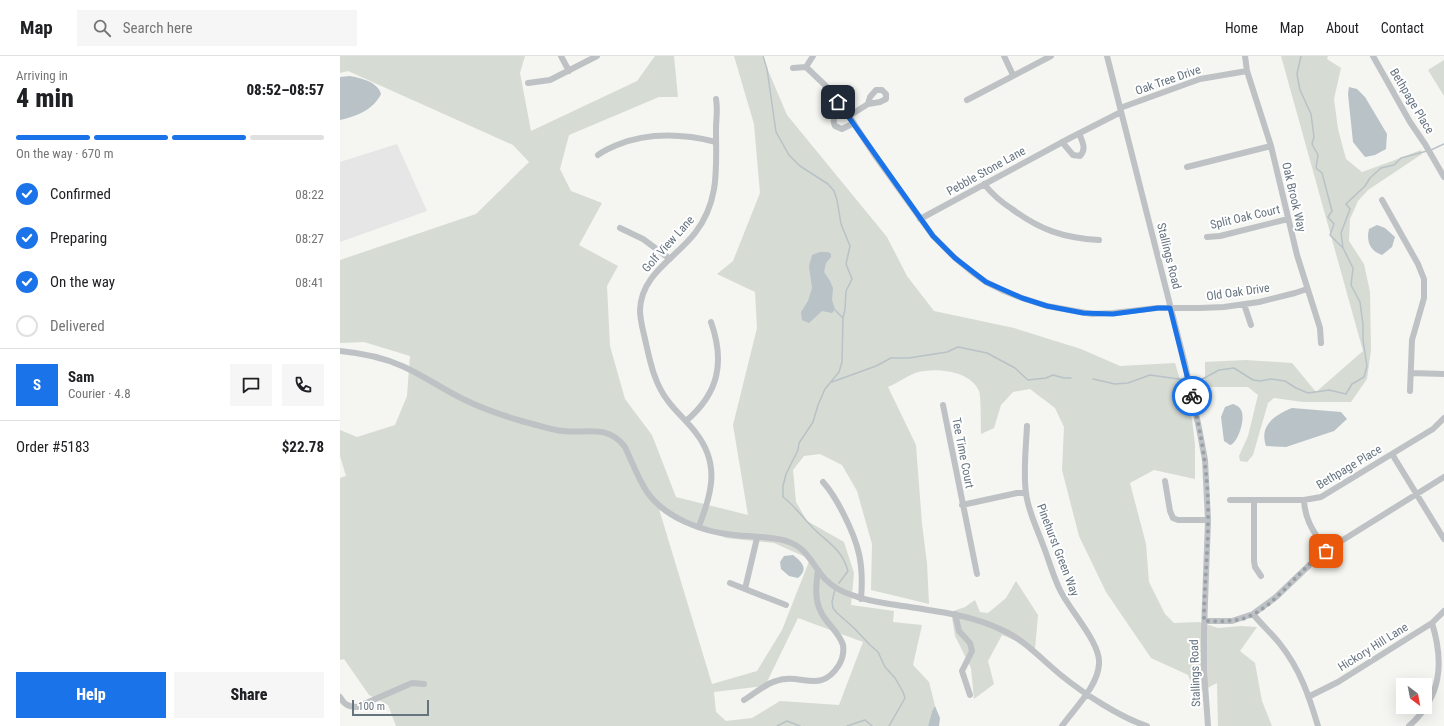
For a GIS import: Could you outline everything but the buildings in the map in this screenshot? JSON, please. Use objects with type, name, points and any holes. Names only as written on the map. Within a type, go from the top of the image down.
[{"type":"street","points":[[562,56],[569,71]]},
{"type":"street","points":[[528,83],[550,80],[597,56]]},
{"type":"street","points":[[806,68],[813,56]]},
{"type":"street","points":[[1004,56],[1013,74]]},
{"type":"street","points":[[966,100],[1013,74],[1050,56]]},
{"type":"street","name":"Stallings Road","points":[[1107,56],[1185,364],[1205,460],[1208,520],[1204,621],[1204,671],[1208,726]]},
{"type":"street","name":"Oak Brook Way","points":[[1245,56],[1247,71],[1271,146],[1288,219],[1307,289],[1320,328],[1321,343]]},
{"type":"street","name":"Bethpage Place","points":[[1373,56],[1410,122],[1444,177]]},
{"type":"street","points":[[794,68],[806,68],[827,87],[842,108],[850,116],[854,123],[844,129],[839,129],[835,126],[833,121],[834,117],[842,108]]},
{"type":"street","name":"Oak Tree Drive","points":[[1120,110],[1200,79],[1247,71]]},
{"type":"street","name":"Golf View Lane","points":[[699,526],[711,491],[712,468],[709,456],[695,432],[667,400],[656,381],[640,316],[641,301],[646,286],[656,273],[695,234],[703,222],[714,195],[716,182],[716,99]]},
{"type":"street","points":[[850,116],[868,104]]},
{"type":"street","name":"Pebble Stone Lane","points":[[920,219],[1120,110]]},
{"type":"street","name":"Old Oak Drive","points":[[854,123],[920,219],[943,247],[986,282],[1022,298],[1065,310],[1092,314],[1113,314],[1158,308],[1200,308],[1244,304],[1283,296],[1307,289]]},
{"type":"street","points":[[1062,142],[1073,155],[1080,156],[1084,150],[1079,133]]},
{"type":"street","points":[[598,155],[602,151],[625,142],[651,136],[674,135],[716,142]]},
{"type":"street","points":[[1187,167],[1271,146]]},
{"type":"street","points":[[984,184],[990,192],[1003,203],[1026,220],[1038,226],[1086,240],[1099,240]]},
{"type":"street","points":[[1382,200],[1418,264],[1424,279],[1424,298],[1412,340],[1412,373],[1410,391]]},
{"type":"street","name":"Split Oak Court","points":[[1207,237],[1220,236],[1288,219]]},
{"type":"street","points":[[620,228],[643,239],[670,259]]},
{"type":"street","points":[[1244,304],[1251,325]]},
{"type":"street","points":[[686,421],[706,400],[712,389],[716,376],[718,350],[716,336],[711,322]]},
{"type":"street","points":[[340,351],[371,356],[395,363],[462,399],[508,417],[558,431],[599,432],[611,435],[624,447],[643,485],[654,500],[676,516],[723,534],[778,539],[794,544],[806,553],[818,570],[832,585],[861,599],[954,614],[979,621],[1012,634],[1061,676],[1116,711],[1147,726]]},
{"type":"street","points":[[1412,373],[1444,374]]},
{"type":"street","name":"Tee Time Court","points":[[942,405],[976,574]]},
{"type":"street","name":"Bethpage Place","points":[[1230,500],[1304,500],[1314,499],[1326,495],[1433,429],[1444,418]]},
{"type":"street","name":"Pinehurst Green Way","points":[[1027,426],[1025,469],[1026,493],[1033,518],[1060,590],[1098,652],[1100,663],[1094,682],[1062,726]]},
{"type":"street","points":[[1392,454],[1444,539]]},
{"type":"street","points":[[1204,621],[1232,620],[1253,614],[1276,597],[1314,560],[1326,551],[1444,477]]},
{"type":"street","points":[[1165,481],[1170,511],[1173,518],[1178,520],[1208,520]]},
{"type":"street","points":[[823,482],[833,494],[856,540],[861,569],[861,599]]},
{"type":"street","points":[[962,505],[1017,493],[1026,493]]},
{"type":"street","points":[[1254,500],[1254,561],[1255,567],[1261,576]]},
{"type":"street","points":[[1304,500],[1305,513],[1308,521],[1326,551]]},
{"type":"street","points":[[745,589],[757,538]]},
{"type":"street","points":[[744,700],[774,681],[781,679],[787,678],[806,681],[826,680],[835,671],[841,661],[844,651],[841,640],[822,615],[817,600],[816,584],[818,570]]},
{"type":"street","points":[[730,583],[786,605]]},
{"type":"street","name":"Hickory Hill Lane","points":[[1310,696],[1338,682],[1432,623],[1444,611]]},
{"type":"street","points":[[954,614],[959,631],[970,643],[972,651],[962,671],[970,695]]},
{"type":"street","points":[[1253,614],[1286,652],[1299,673],[1310,696],[1318,726]]},
{"type":"street","points":[[1409,726],[1431,700],[1439,676],[1440,659],[1438,638],[1432,623]]},
{"type":"street","points":[[340,696],[343,702],[348,706],[357,707],[412,683],[424,684]]},
{"type":"shaded area","points":[[340,56],[525,56],[520,73],[531,131],[637,81],[655,56],[674,56],[678,97],[659,97],[569,135],[560,169],[571,191],[602,203],[579,245],[618,266],[607,286],[610,346],[625,399],[652,435],[676,497],[748,515],[733,425],[757,328],[755,292],[717,274],[733,261],[760,193],[754,124],[734,56],[762,56],[787,115],[887,237],[907,276],[934,311],[1014,328],[1081,349],[1120,366],[1175,363],[1192,419],[1195,445],[1195,479],[1154,470],[1130,483],[1146,544],[1149,582],[1165,614],[1174,623],[1199,622],[1218,628],[1241,626],[1257,627],[1240,651],[1255,663],[1262,701],[1272,726],[1218,726],[1217,683],[1196,694],[1188,675],[1151,658],[1106,592],[1079,536],[1062,470],[1064,427],[1055,408],[1030,389],[1013,392],[1001,405],[994,428],[981,434],[980,394],[974,384],[968,378],[960,374],[932,370],[915,373],[888,387],[916,445],[922,524],[927,563],[929,604],[871,590],[872,544],[857,491],[842,465],[820,454],[804,456],[793,470],[796,502],[807,521],[844,542],[854,573],[851,605],[894,611],[893,622],[922,625],[913,665],[929,682],[935,706],[928,726],[396,726],[388,705],[369,695],[344,659],[340,660],[340,478],[346,476],[340,456],[340,430],[357,437],[395,425],[407,396],[410,356],[364,342],[340,343],[340,260],[476,214],[529,162],[513,145],[348,71],[340,73]],"holes":[[[659,509],[726,538],[774,543],[810,559],[782,630],[757,671],[712,684]],[[798,618],[863,642],[839,705],[780,701],[752,718],[726,721],[716,712],[714,692],[765,686]]]},
{"type":"shaded area","points":[[1281,56],[1328,56],[1327,59],[1341,68],[1334,99],[1338,129],[1346,159],[1362,172],[1421,150],[1422,154],[1368,190],[1358,201],[1350,219],[1349,241],[1364,264],[1370,292],[1371,350],[1367,379],[1351,402],[1303,402],[1274,398],[1268,403],[1253,455],[1247,462],[1240,461],[1239,456],[1248,436],[1258,395],[1248,387],[1210,387],[1205,381],[1205,362],[1246,360],[1292,363],[1316,392],[1363,351]]},
{"type":"shaded area","points":[[1444,60],[1444,96],[1428,70]]},
{"type":"shaded area","points":[[350,76],[364,79],[373,84],[381,94],[378,100],[364,112],[340,120],[340,77]]},
{"type":"shaded area","points":[[1349,87],[1357,89],[1365,97],[1387,134],[1386,149],[1375,155],[1365,157],[1353,142],[1348,94]]},
{"type":"shaded area","points":[[397,144],[427,211],[340,242],[340,162]]},
{"type":"shaded area","points":[[1377,225],[1385,228],[1395,237],[1392,247],[1382,255],[1374,251],[1368,238],[1369,229]]},
{"type":"shaded area","points":[[820,252],[828,252],[831,254],[831,257],[826,263],[824,272],[833,288],[832,300],[835,309],[832,313],[822,311],[809,323],[802,320],[801,312],[808,301],[812,288],[809,266],[812,255]]},
{"type":"shaded area","points":[[1233,404],[1238,406],[1240,409],[1243,419],[1236,440],[1230,445],[1224,441],[1221,417],[1225,407]]},
{"type":"shaded area","points":[[1292,408],[1341,412],[1347,419],[1334,431],[1286,447],[1266,446],[1264,439],[1265,432],[1270,422],[1280,414]]},
{"type":"shaded area","points":[[793,555],[799,560],[804,569],[798,578],[789,576],[781,569],[780,562],[784,556]]},
{"type":"shaded area","points":[[1016,581],[1038,615],[1035,649],[1002,635],[988,661],[994,684],[974,699],[971,668],[955,636],[951,612],[965,607],[975,600],[980,612],[988,613],[1006,598]]},
{"type":"shaded area","points":[[935,706],[940,718],[939,726],[928,726],[932,711]]},
{"type":"waterway","points":[[763,56],[767,69],[776,132],[789,155],[800,166],[828,184],[834,191],[841,224],[850,246],[846,264],[852,279],[846,291],[843,318],[842,362],[839,372],[825,389],[813,422],[799,443],[798,450],[786,474],[783,486],[783,497],[834,547],[842,557],[848,571],[839,583]]},
{"type":"waterway","points":[[1301,56],[1297,74],[1300,90],[1311,114],[1314,137],[1312,144],[1318,155],[1316,168],[1322,173],[1332,211],[1328,217],[1334,224],[1330,235],[1343,248]]},
{"type":"waterway","points":[[1431,150],[1444,144]]},
{"type":"waterway","points":[[1191,381],[1197,382],[1219,370],[1234,368],[1253,380],[1260,381],[1271,379],[1285,381],[1308,393],[1329,390],[1346,394],[1352,384],[1364,377],[1367,366],[1360,302],[1351,285],[1353,268],[1343,248],[1341,233],[1350,209],[1346,204],[1381,168],[1394,165],[1401,158],[1427,151]]},
{"type":"waterway","points":[[835,310],[843,318]]},
{"type":"waterway","points":[[832,382],[876,366],[891,358],[909,358],[947,352],[958,347],[987,353],[1015,368],[1028,380],[1046,378],[1053,375],[1071,378]]},
{"type":"waterway","points":[[1093,379],[1115,384],[1128,383],[1150,375],[1186,380]]},
{"type":"waterway","points":[[835,589],[832,602],[833,608],[878,652],[885,667],[895,678],[903,692],[905,698],[889,726]]},
{"type":"waterway","points":[[847,726],[865,720],[872,726]]},
{"type":"waterway","points":[[777,726],[787,721],[800,726]]},
{"type":"way so far","points":[[1192,396],[1205,460],[1207,494],[1208,520],[1204,621],[1232,620],[1242,618],[1260,610],[1276,597],[1314,560],[1326,551]]},
{"type":"route","points":[[838,102],[850,116],[876,157],[933,236],[955,258],[986,282],[1004,291],[1047,306],[1083,313],[1113,314],[1158,308],[1170,308],[1192,396]]}]
